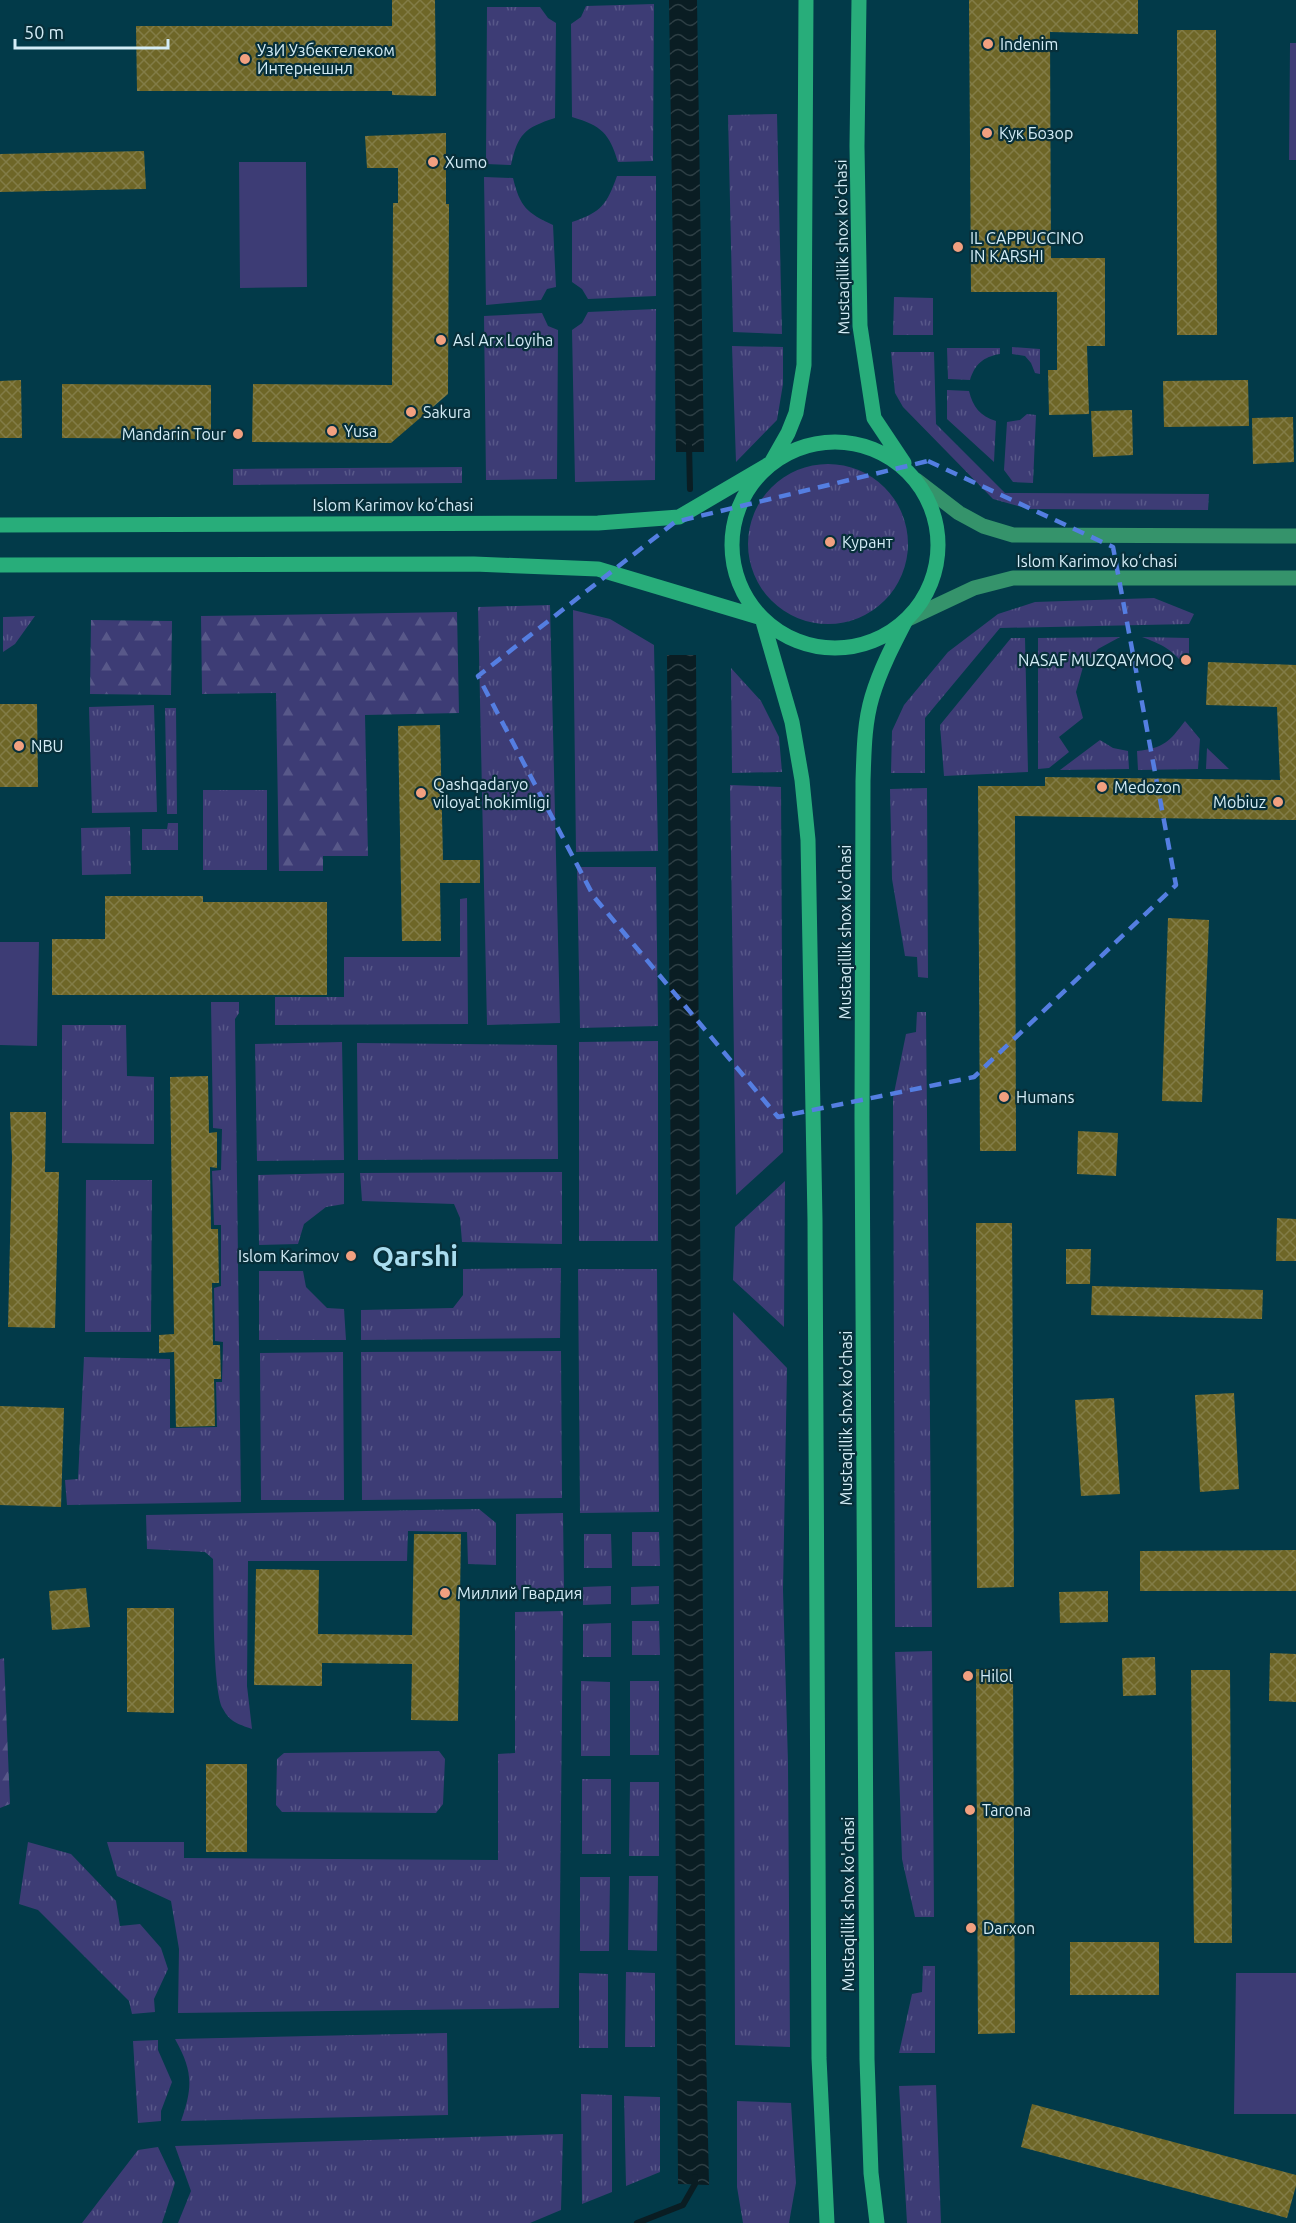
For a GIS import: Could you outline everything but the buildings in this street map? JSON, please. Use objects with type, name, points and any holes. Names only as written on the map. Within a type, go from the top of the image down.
[{"type":"main road","points":[[771,463],[800,447],[831,441],[863,445],[892,459],[916,480],[931,507],[938,537],[936,568],[925,596],[906,620],[880,638],[849,647],[818,647],[788,637],[762,618],[742,590],[732,556],[735,521],[748,489],[771,463],[788,434],[796,413],[804,365],[806,0]]},
{"type":"main road","name":"Mustaqillik shox ko'chasi","points":[[859,0],[857,146],[860,326],[874,418],[916,480]]},
{"type":"main road","name":"Islom Karimov ko‘chasi","points":[[0,525],[598,523],[679,517],[771,463]]},
{"type":"main road","name":"Islom Karimov ko‘chasi","points":[[916,480],[959,513],[983,526],[1013,535],[1296,536]]},
{"type":"main road","points":[[0,565],[474,564],[598,569],[762,618]]},
{"type":"main road","name":"Islom Karimov ko‘chasi","points":[[906,620],[974,588],[1014,578],[1296,578]]},
{"type":"main road","name":"Mustaqillik shox ko'chasi","points":[[762,618],[792,722],[802,780],[808,840],[815,1220],[819,2058],[827,2223]]},
{"type":"main road","name":"Mustaqillik shox ko'chasi","points":[[877,2223],[871,2174],[867,2059],[862,1118],[863,781],[864,740],[872,697],[886,658],[906,620]]},
{"type":"highlighted area","points":[[928,461],[1113,547],[1176,885],[974,1077],[778,1117],[594,897],[478,676],[675,522]]},
{"type":"green space","points":[[654,4],[653,161],[618,162],[603,132],[591,124],[572,117],[571,24],[581,17],[586,6]]},
{"type":"green space","points":[[487,7],[540,7],[548,18],[556,23],[555,118],[536,125],[524,134],[516,146],[511,165],[486,164]]},
{"type":"green space","points":[[1290,43],[1296,43],[1296,160],[1289,160]]},
{"type":"green space","points":[[777,114],[782,334],[733,332],[728,115]]},
{"type":"green space","points":[[239,162],[306,162],[307,287],[240,288]]},
{"type":"green space","points":[[617,176],[656,176],[656,296],[588,299],[582,289],[572,282],[572,222],[590,215],[602,206]]},
{"type":"green space","points":[[484,177],[513,178],[526,208],[553,225],[556,287],[547,289],[541,300],[486,305]]},
{"type":"green space","points":[[894,297],[933,298],[933,335],[893,335]]},
{"type":"green space","points":[[656,309],[655,480],[575,482],[572,330],[582,323],[588,312]]},
{"type":"green space","points":[[542,313],[548,326],[558,330],[557,479],[486,480],[484,316]]},
{"type":"green space","points":[[732,346],[783,347],[783,384],[777,420],[736,462]]},
{"type":"green space","points":[[1012,347],[1040,349],[1040,374],[1035,373],[1025,356],[1012,354]]},
{"type":"green space","points":[[947,348],[1000,348],[1000,354],[980,362],[970,380],[948,379]]},
{"type":"green space","points":[[891,352],[934,352],[936,424],[1005,493],[1209,494],[1208,510],[1029,509],[993,499],[903,407],[895,393]]},
{"type":"green space","points":[[947,390],[969,391],[978,410],[996,421],[994,462],[947,419]]},
{"type":"green space","points":[[1027,414],[1036,415],[1033,483],[1013,482],[1004,470],[1007,422],[1020,420]]},
{"type":"green space","points":[[828,464],[859,470],[884,488],[902,513],[908,544],[902,575],[884,600],[859,618],[828,624],[797,618],[772,600],[754,575],[748,544],[754,513],[772,488],[797,470]]},
{"type":"green space","points":[[462,467],[462,483],[233,485],[233,469]]},
{"type":"green space","points":[[1154,598],[1194,614],[1189,624],[1000,628],[925,718],[925,773],[891,773],[892,731],[904,705],[948,652],[998,614],[1035,602]]},
{"type":"green space","points":[[550,605],[560,1023],[487,1025],[478,607]]},
{"type":"green space","points":[[573,610],[610,619],[654,645],[658,851],[576,852]]},
{"type":"green space","points":[[457,612],[459,713],[365,715],[368,856],[323,856],[323,871],[279,871],[276,693],[202,694],[201,616]]},
{"type":"green space","points":[[35,616],[15,644],[3,652],[3,617]]},
{"type":"green space","points":[[91,620],[172,621],[171,695],[90,694]]},
{"type":"green space","points":[[1120,637],[1098,649],[1083,667],[1076,692],[1083,718],[1059,737],[1069,752],[1049,768],[1038,769],[1038,638]]},
{"type":"green space","points":[[1142,637],[1189,638],[1189,666],[1185,667],[1166,648]]},
{"type":"green space","points":[[1011,638],[1025,638],[1028,772],[944,776],[940,725]]},
{"type":"green space","points":[[731,668],[761,701],[779,737],[782,772],[732,773]]},
{"type":"green space","points":[[154,705],[157,812],[92,813],[89,707]]},
{"type":"green space","points":[[165,708],[176,708],[177,814],[167,814]]},
{"type":"green space","points":[[1185,721],[1200,739],[1198,769],[1138,770],[1137,751],[1165,743]]},
{"type":"green space","points":[[1100,740],[1113,748],[1128,751],[1129,769],[1060,770]]},
{"type":"green space","points":[[1207,748],[1229,769],[1206,769]]},
{"type":"green space","points":[[730,785],[781,787],[783,1152],[736,1195]]},
{"type":"green space","points":[[927,788],[928,978],[918,977],[917,957],[905,956],[892,879],[890,789]]},
{"type":"green space","points":[[203,790],[267,790],[267,870],[203,870]]},
{"type":"green space","points":[[168,823],[178,823],[178,850],[142,850],[142,829],[167,829]]},
{"type":"green space","points":[[130,827],[131,874],[82,875],[81,828]]},
{"type":"green space","points":[[577,867],[656,867],[658,1026],[580,1028]]},
{"type":"green space","points":[[467,898],[468,1024],[275,1025],[275,997],[344,997],[344,957],[460,957],[460,899]]},
{"type":"green space","points":[[0,942],[39,942],[37,1046],[0,1045]]},
{"type":"green space","points":[[211,1002],[239,1002],[239,1013],[235,1019],[241,1502],[67,1505],[65,1480],[78,1479],[84,1357],[170,1359],[170,1428],[217,1427],[216,1382],[222,1382],[223,1342],[215,1341],[214,1288],[221,1286],[221,1225],[214,1225],[212,1171],[221,1170],[222,1129],[213,1128]]},
{"type":"green space","points":[[917,1012],[926,1012],[932,1627],[895,1627],[893,1098],[906,1034],[916,1032]]},
{"type":"green space","points":[[62,1025],[126,1025],[127,1076],[154,1077],[154,1144],[62,1143]]},
{"type":"green space","points":[[658,1041],[658,1241],[579,1241],[579,1042]]},
{"type":"green space","points":[[342,1042],[344,1160],[257,1161],[255,1044]]},
{"type":"green space","points":[[357,1043],[557,1045],[558,1159],[358,1160]]},
{"type":"green space","points":[[562,1172],[562,1244],[462,1242],[460,1218],[454,1204],[362,1201],[360,1173]]},
{"type":"green space","points":[[344,1173],[344,1204],[326,1207],[304,1224],[298,1244],[259,1245],[258,1175]]},
{"type":"green space","points":[[86,1180],[152,1180],[151,1332],[85,1332]]},
{"type":"green space","points":[[785,1181],[784,1327],[733,1280],[735,1227]]},
{"type":"green space","points":[[561,1268],[560,1338],[361,1340],[361,1310],[453,1308],[463,1295],[463,1269]]},
{"type":"green space","points":[[578,1269],[657,1269],[659,1512],[580,1513]]},
{"type":"green space","points":[[259,1271],[303,1271],[306,1287],[327,1308],[344,1309],[346,1340],[259,1340]]},
{"type":"green space","points":[[733,1312],[787,1368],[783,1590],[788,1763],[790,2047],[735,2045]]},
{"type":"green space","points":[[561,1351],[562,1498],[362,1500],[361,1352]]},
{"type":"green space","points":[[343,1352],[344,1500],[261,1500],[260,1353]]},
{"type":"green space","points":[[479,1509],[496,1523],[496,1565],[468,1564],[467,1532],[408,1531],[407,1561],[248,1561],[247,1686],[252,1729],[232,1720],[223,1709],[219,1698],[215,1661],[213,1559],[205,1552],[147,1549],[146,1515]]},
{"type":"green space","points":[[563,1513],[564,1590],[516,1590],[516,1514]]},
{"type":"green space","points":[[632,1532],[659,1532],[660,1566],[632,1566]]},
{"type":"green space","points":[[584,1534],[611,1534],[612,1568],[584,1568]]},
{"type":"green space","points":[[611,1586],[611,1604],[583,1605],[583,1587]]},
{"type":"green space","points":[[659,1586],[659,1604],[631,1605],[631,1587]]},
{"type":"green space","points":[[563,1611],[559,2008],[178,2013],[179,1949],[171,1901],[117,1876],[107,1842],[184,1842],[184,1858],[498,1860],[498,1754],[515,1753],[515,1612]]},
{"type":"green space","points":[[632,1621],[659,1621],[660,1655],[632,1655]]},
{"type":"green space","points":[[611,1623],[611,1657],[583,1657],[583,1624]]},
{"type":"green space","points":[[932,1651],[934,1917],[915,1917],[902,1859],[895,1652]]},
{"type":"green space","points":[[4,1658],[10,1804],[0,1808],[0,1659]]},
{"type":"green space","points":[[581,1681],[610,1682],[610,1756],[581,1756]]},
{"type":"green space","points":[[630,1681],[659,1681],[659,1755],[630,1755]]},
{"type":"green space","points":[[439,1751],[445,1759],[443,1804],[436,1813],[282,1812],[276,1805],[277,1759],[284,1753]]},
{"type":"green space","points":[[582,1779],[611,1779],[611,1854],[582,1854]]},
{"type":"green space","points":[[630,1782],[659,1782],[659,1856],[629,1856]]},
{"type":"green space","points":[[28,1842],[71,1854],[116,1901],[120,1926],[140,1924],[161,1948],[168,1969],[154,1999],[155,2012],[132,2014],[129,2001],[38,1910],[19,1904]]},
{"type":"green space","points":[[629,1876],[658,1876],[657,1951],[628,1950]]},
{"type":"green space","points":[[580,1877],[610,1877],[609,1951],[580,1951]]},
{"type":"green space","points":[[923,1966],[935,1966],[935,2053],[899,2053],[912,1994],[922,1992]]},
{"type":"green space","points":[[626,1972],[655,1973],[655,2047],[625,2047]]},
{"type":"green space","points":[[579,1973],[608,1974],[608,2048],[579,2048]]},
{"type":"green space","points":[[1236,1973],[1296,1973],[1296,2114],[1234,2114]]},
{"type":"green space","points":[[447,2033],[448,2115],[181,2121],[188,2098],[189,2079],[185,2061],[175,2039]]},
{"type":"green space","points":[[158,2040],[158,2050],[172,2082],[161,2111],[161,2121],[138,2123],[133,2041]]},
{"type":"green space","points":[[936,2085],[941,2223],[907,2223],[899,2086]]},
{"type":"green space","points":[[581,2094],[612,2095],[612,2192],[582,2204]]},
{"type":"green space","points":[[624,2096],[660,2097],[660,2172],[626,2186]]},
{"type":"green space","points":[[737,2101],[791,2103],[796,2183],[789,2223],[743,2223],[737,2187]]},
{"type":"green space","points":[[563,2134],[561,2210],[530,2223],[178,2223],[191,2191],[175,2146]]},
{"type":"green space","points":[[158,2147],[175,2183],[162,2223],[82,2223],[138,2150]]},
{"type":"water","points":[[669,0],[697,0],[704,452],[676,452]]},
{"type":"water","points":[[667,655],[696,655],[706,2046],[709,2185],[678,2184]]},
{"type":"waterway","points":[[689,445],[690,489]]},
{"type":"waterway","points":[[637,2223],[683,2205],[695,2184],[695,2177]]},
{"type":"place","name":"Indenim","points":[[988,44]]},
{"type":"place","name":"УзИ Узбектелеком Интернешнл","points":[[245,59]]},
{"type":"place","name":"Кук Бозор","points":[[987,133]]},
{"type":"place","name":"Xumo","points":[[433,162]]},
{"type":"place","name":"IL CAPPUCCINO IN KARSHI","points":[[958,247]]},
{"type":"place","name":"Asl Arx Loyiha","points":[[441,340]]},
{"type":"place","name":"Sakura","points":[[411,412]]},
{"type":"place","name":"Yusa","points":[[332,431]]},
{"type":"place","name":"Mandarin Tour","points":[[238,434]]},
{"type":"place","name":"Курант","points":[[830,542]]},
{"type":"place","name":"NASAF MUZQAYMOQ","points":[[1186,660]]},
{"type":"place","name":"NBU","points":[[19,746]]},
{"type":"place","name":"Medozon","points":[[1102,787]]},
{"type":"place","name":"Qashqadaryo viloyat hokimligi","points":[[421,793]]},
{"type":"place","name":"Mobiuz","points":[[1278,802]]},
{"type":"place","name":"Humans","points":[[1004,1097]]},
{"type":"place","name":"Islom Karimov","points":[[351,1256]]},
{"type":"place","name":"Миллий Гвардия","points":[[445,1593]]},
{"type":"place","name":"Hilol","points":[[968,1676]]},
{"type":"place","name":"Tarona","points":[[970,1810]]},
{"type":"place","name":"Darxon","points":[[971,1928]]},
{"type":"district","name":"Qarshi","points":[[415,1255]]}]
